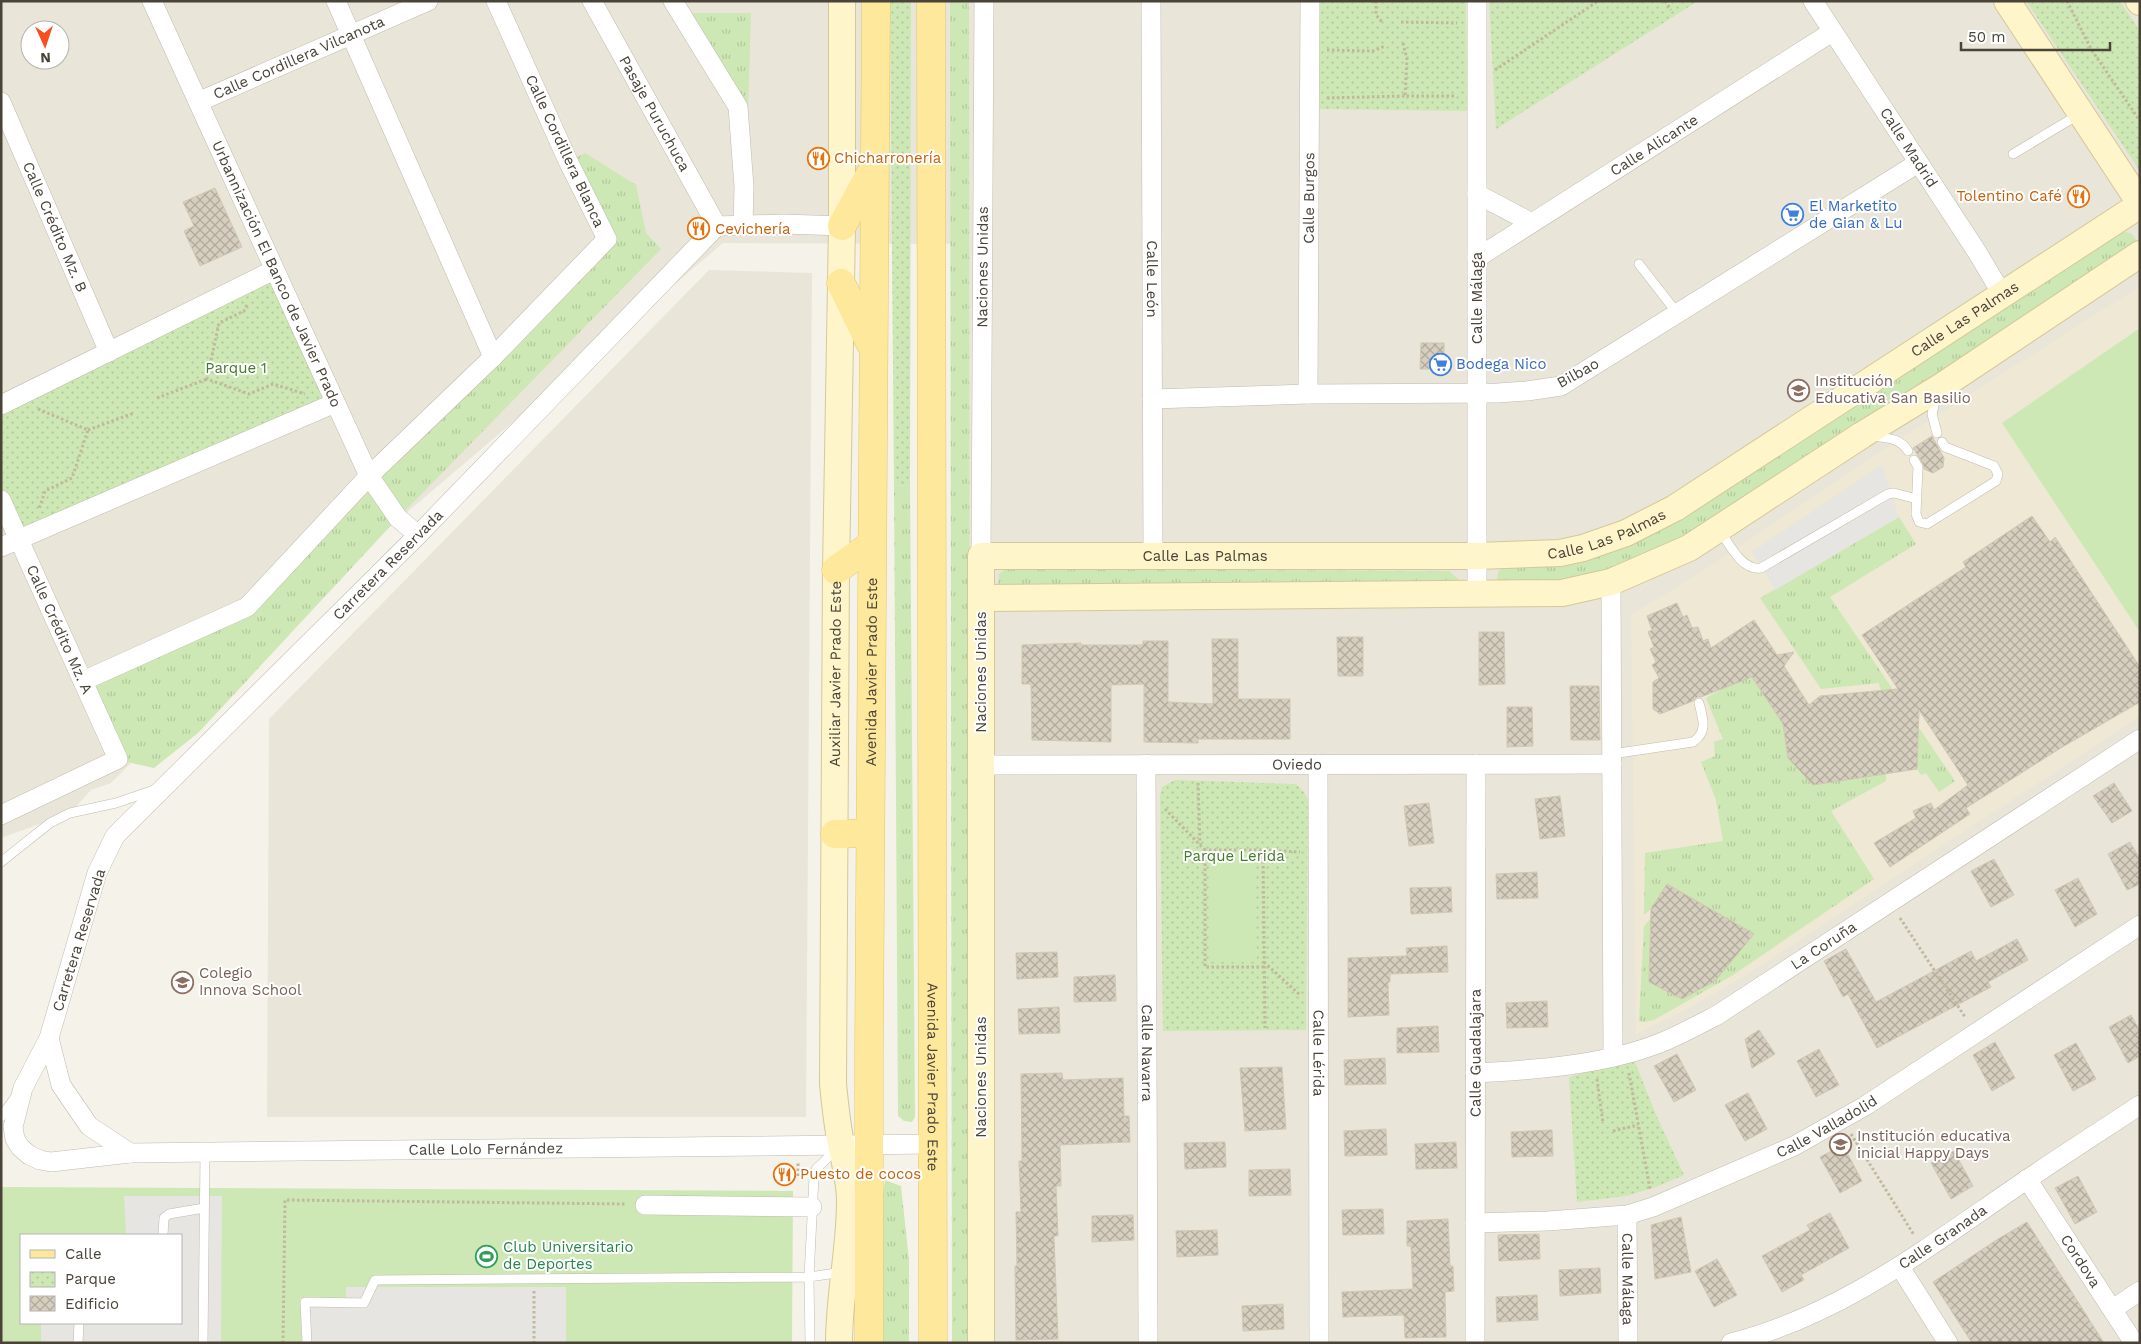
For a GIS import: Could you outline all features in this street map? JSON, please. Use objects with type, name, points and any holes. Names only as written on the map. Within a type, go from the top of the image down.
[{"type":"main road","name":"Avenida Javier Prado Este","points":[[869,1343],[868,1145],[872,348],[876,1]]},
{"type":"main road","name":"Avenida Javier Prado Este","points":[[931,1],[934,1343]]},
{"type":"main road","points":[[842,226],[875,166]]},
{"type":"main road","points":[[841,283],[872,348]]},
{"type":"main road","points":[[836,570],[871,545]]},
{"type":"main road","points":[[835,834],[870,833]]},
{"type":"street","name":"Urbannización El Banco de Javier Prado","points":[[152,1],[198,102],[267,273],[335,403],[369,476],[398,518],[418,535]]},
{"type":"street","points":[[83,681],[246,607],[369,476],[492,356],[336,1]]},
{"type":"street","name":"Calle Cordillera Vilcanota","points":[[198,102],[428,1]]},
{"type":"street","name":"Calle Cordillera Blanca","points":[[492,356],[606,239],[568,161],[496,1]]},
{"type":"street","name":"Pasaje Puruchuca","points":[[592,1],[717,226]]},
{"type":"street","points":[[674,1],[738,108],[744,186],[743,226]]},
{"type":"street","name":"Auxiliar Javier Prado Este","points":[[839,1343],[839,1314],[846,1271],[850,1201],[848,1174],[841,1145],[833,1084],[836,570],[842,226],[842,1]]},
{"type":"street","name":"Naciones Unidas","points":[[981,1343],[981,556],[984,1]]},
{"type":"street","name":"Calle León","points":[[1151,1],[1153,555]]},
{"type":"street","name":"Calle Burgos","points":[[1308,394],[1310,1]]},
{"type":"street","name":"Calle Málaga","points":[[1477,1],[1477,594]]},
{"type":"street","name":"Calle Madrid","points":[[1813,1],[2002,294]]},
{"type":"street","points":[[2008,1],[2140,204]]},
{"type":"street","name":"Calle Alicante","points":[[1477,258],[1832,32]]},
{"type":"street","name":"Calle Crédito Mz. B","points":[[1,102],[109,352]]},
{"type":"street","name":"Bilbao","points":[[1152,399],[1308,394],[1477,394],[1527,391],[1561,386],[1918,163]]},
{"type":"street","points":[[1477,194],[1532,223]]},
{"type":"street","name":"Calle Las Palmas","points":[[981,556],[1477,556],[1560,553],[1604,541],[1651,521],[2140,204]]},
{"type":"street","points":[[717,226],[842,226]]},
{"type":"street","name":"Carretera Reservada","points":[[130,1153],[51,1162],[29,1155],[15,1139],[13,1127],[23,1088],[49,1038],[97,873],[115,836],[418,535],[717,226]]},
{"type":"street","points":[[982,598],[1562,593],[1611,582],[1689,548],[1862,435],[1942,386],[2140,254]]},
{"type":"street","points":[[1,405],[267,273]]},
{"type":"street","points":[[1,548],[335,403]]},
{"type":"street","name":"Calle Crédito Mz. A","points":[[1,500],[118,759],[1,815]]},
{"type":"street","points":[[1611,582],[1612,759],[1619,1055]]},
{"type":"street","name":"La Coruña","points":[[1475,1073],[1535,1070],[1619,1055],[1660,1043],[1719,1014],[2140,739]]},
{"type":"street","name":"Oviedo","points":[[981,765],[1476,764],[1612,759]]},
{"type":"street","name":"Calle Navarra","points":[[1146,764],[1148,1343]]},
{"type":"street","name":"Calle Lérida","points":[[1318,764],[1319,1343]]},
{"type":"street","name":"Calle Guadalajara","points":[[1475,1343],[1476,764]]},
{"type":"street","name":"Calle Valladolid","points":[[1475,1223],[1548,1221],[1627,1215],[1653,1207],[1794,1146],[1841,1119],[1976,1033],[2140,925]]},
{"type":"street","points":[[49,1038],[61,1085],[89,1126],[130,1153]]},
{"type":"street","name":"Calle Granada","points":[[1731,1343],[1763,1339],[1832,1305],[1900,1267],[2027,1179],[2140,1106]]},
{"type":"street","points":[[841,1145],[934,1144]]},
{"type":"street","name":"Calle Lolo Fernández","points":[[130,1153],[841,1145]]},
{"type":"street","name":"Cordova","points":[[2027,1179],[2113,1308],[2134,1343]]},
{"type":"street","points":[[645,1204],[812,1207]]},
{"type":"street","name":"Calle Málaga","points":[[1627,1215],[1628,1343]]},
{"type":"street","points":[[1900,1267],[1948,1343]]},
{"type":"street","points":[[2113,1308],[2140,1291]]},
{"type":"lane","points":[[2013,154],[2080,113]]},
{"type":"lane","points":[[1639,264],[1676,313]]},
{"type":"lane","points":[[1937,433],[1932,414],[1934,401],[1942,386]]},
{"type":"lane","points":[[1862,435],[1896,439],[1908,451]]},
{"type":"lane","points":[[1914,460],[1918,467],[1916,514],[1919,522],[1927,524],[1996,482],[1998,474],[1994,466],[1945,447],[1942,442]]},
{"type":"lane","points":[[1718,529],[1745,564],[1753,569],[1761,568],[1888,494],[1894,493],[1917,499]]},
{"type":"lane","points":[[1612,759],[1692,742],[1700,738],[1703,731],[1699,703]]},
{"type":"lane","points":[[1,862],[50,823],[70,813],[116,803],[165,786]]},
{"type":"lane","points":[[1,1117],[23,1088]]},
{"type":"lane","points":[[810,1343],[809,1277],[814,1177],[816,1169],[841,1145]]},
{"type":"lane","points":[[203,1343],[205,1152]]},
{"type":"lane","points":[[163,1234],[164,1218],[169,1214],[204,1208]]},
{"type":"lane","points":[[307,1343],[305,1302],[364,1303],[375,1280],[809,1277],[846,1271]]},
{"type":"lane","points":[[78,1343],[79,1324]]},
{"type":"path","points":[[1376,1],[1376,15],[1383,23]]},
{"type":"path","points":[[1477,78],[1497,69],[1598,1]]},
{"type":"path","points":[[1665,1],[1671,10]]},
{"type":"path","points":[[2067,1],[2091,49],[2140,121]]},
{"type":"path","points":[[1401,22],[1457,23],[1456,32]]},
{"type":"path","points":[[1403,42],[1407,60],[1405,96]]},
{"type":"path","points":[[1325,60],[1325,50],[1373,51],[1385,46]]},
{"type":"path","points":[[1325,88],[1325,98],[1456,97],[1456,88]]},
{"type":"path","points":[[207,379],[219,323],[244,311],[267,273]]},
{"type":"path","points":[[158,398],[207,379],[249,394],[273,384],[305,394]]},
{"type":"path","points":[[30,412],[37,408],[88,430],[134,413]]},
{"type":"path","points":[[36,516],[45,491],[72,478],[88,430]]},
{"type":"path","points":[[1198,764],[1200,845]]},
{"type":"path","points":[[1146,789],[1205,850],[1263,850],[1318,853]]},
{"type":"path","points":[[1205,850],[1205,967],[1264,967]]},
{"type":"path","points":[[1263,850],[1265,1028]]},
{"type":"path","points":[[1890,903],[1976,1033]]},
{"type":"path","points":[[1264,961],[1318,1012]]},
{"type":"path","points":[[1619,1055],[1638,1125],[1653,1207]]},
{"type":"path","points":[[1596,1073],[1603,1123]]},
{"type":"path","points":[[1841,1119],[1923,1251]]},
{"type":"path","points":[[1613,1131],[1638,1125]]},
{"type":"path","points":[[283,1343],[285,1200],[645,1204]]},
{"type":"path","points":[[534,1280],[534,1343]]},
{"type":"shaded area","points":[[1,1],[2140,1],[2140,1343],[962,1343],[963,244],[723,243],[385,531],[154,768],[131,763],[111,783],[91,790],[70,813],[1,838]]},
{"type":"shaded area","points":[[709,270],[812,273],[806,1117],[267,1117],[269,719]]},
{"type":"shaded area","points":[[2140,286],[2140,716],[1743,977],[1680,1013],[1636,1034],[1631,615],[1709,567],[1889,446]]},
{"type":"shaded area","points":[[1882,465],[1899,517],[1775,590],[1752,552]]},
{"type":"shaded area","points":[[124,1196],[222,1196],[221,1343],[41,1343],[41,1324],[182,1324],[182,1234],[126,1234]]},
{"type":"shaded area","points":[[346,1287],[566,1287],[566,1343],[302,1343],[300,1298],[346,1298]]},
{"type":"green space","points":[[890,1],[911,1],[910,486],[894,485]]},
{"type":"green space","points":[[950,1],[969,1],[970,1343],[952,1343]]},
{"type":"green space","points":[[1318,1],[1466,1],[1467,111],[1320,109]]},
{"type":"green space","points":[[1489,1],[1698,1],[1496,129]]},
{"type":"green space","points":[[2026,1],[2120,1],[2140,31],[2140,171]]},
{"type":"green space","points":[[692,13],[751,13],[748,113]]},
{"type":"green space","points":[[585,153],[636,185],[646,233],[661,249],[398,518],[198,733],[154,768],[119,760],[83,681],[247,607],[604,239],[569,161]]},
{"type":"green space","points":[[2122,231],[2132,234],[2140,246],[1730,511],[1636,564],[1582,580],[1500,586],[1497,579],[1498,572],[1504,567],[1563,558]]},
{"type":"green space","name":"Parque 1","points":[[274,270],[335,403],[19,540],[1,501],[1,405]]},
{"type":"green space","points":[[2140,328],[2140,632],[2002,423]]},
{"type":"green space","points":[[894,485],[910,486],[915,1117],[912,1122],[904,1121],[898,1116]]},
{"type":"green space","points":[[1899,517],[1916,544],[1830,597],[1955,781],[1939,792],[1926,773],[1921,775],[1917,769],[1917,758],[1883,703],[1879,683],[1821,689],[1760,598]]},
{"type":"green space","points":[[1005,569],[1449,571],[1459,580],[1460,585],[998,589],[999,574]]},
{"type":"green space","points":[[1750,674],[1783,725],[1788,758],[1886,773],[1886,781],[1831,811],[1874,879],[1733,975],[1654,1020],[1639,1021],[1644,926],[1650,919],[1649,982],[1682,999],[1715,981],[1754,934],[1651,909],[1644,915],[1645,853],[1723,841],[1716,800],[1701,762],[1715,756],[1714,742],[1723,739],[1706,698]]},
{"type":"green space","name":"Parque Lerida","points":[[1175,780],[1296,784],[1304,792],[1308,800],[1306,1030],[1163,1031],[1160,796],[1162,787]]},
{"type":"green space","points":[[1255,855],[1257,962],[1211,962],[1209,856]]},
{"type":"green space","points":[[1634,1060],[1657,1117],[1684,1175],[1656,1187],[1626,1196],[1577,1202],[1569,1077]]},
{"type":"green space","points":[[885,1180],[901,1186],[909,1260],[909,1343],[881,1343],[883,1195]]},
{"type":"green space","name":"Club Universitario de Deportes","points":[[1,1187],[793,1191],[792,1343],[1,1343]]},
{"type":"building","points":[[215,188],[242,247],[200,266],[184,231],[194,226],[183,202]]},
{"type":"building","points":[[1421,343],[1444,343],[1444,369],[1420,369]]},
{"type":"building","points":[[1932,436],[1944,458],[1943,467],[1933,473],[1924,469],[1913,448]]},
{"type":"building","points":[[2032,516],[2050,542],[2055,537],[2140,667],[2140,702],[2064,746],[1966,808],[1970,814],[1890,867],[1874,843],[1916,818],[1913,811],[1931,803],[1934,810],[1968,785],[1919,710],[1917,769],[1813,785],[1788,758],[1783,724],[1752,677],[1697,697],[1693,701],[1660,714],[1653,709],[1653,682],[1659,678],[1652,665],[1656,662],[1650,649],[1654,647],[1648,632],[1652,630],[1647,616],[1677,603],[1683,617],[1687,615],[1692,628],[1698,627],[1703,641],[1708,639],[1711,648],[1754,620],[1777,655],[1794,652],[1784,666],[1809,705],[1820,696],[1898,689],[1862,635],[1966,567],[1963,562]]},
{"type":"building","points":[[1479,632],[1504,632],[1505,684],[1479,685]]},
{"type":"building","points":[[1337,637],[1363,637],[1363,676],[1338,676]]},
{"type":"building","points":[[1212,639],[1238,639],[1238,699],[1290,699],[1290,739],[1198,739],[1198,743],[1144,742],[1144,684],[1111,685],[1111,742],[1032,740],[1031,684],[1022,684],[1022,645],[1081,643],[1081,645],[1143,645],[1143,641],[1168,641],[1168,702],[1213,704]]},
{"type":"building","points":[[1570,686],[1599,686],[1600,740],[1571,740]]},
{"type":"building","points":[[1507,707],[1532,707],[1533,746],[1507,747]]},
{"type":"building","points":[[2114,783],[2132,811],[2112,823],[2093,796]]},
{"type":"building","points":[[1560,796],[1565,836],[1540,839],[1535,799]]},
{"type":"building","points":[[1429,803],[1434,843],[1409,846],[1404,806]]},
{"type":"building","points":[[2130,842],[2140,859],[2140,884],[2127,890],[2108,854]]},
{"type":"building","points":[[1994,859],[2014,895],[1991,907],[1971,871]]},
{"type":"building","points":[[1537,872],[1538,898],[1497,899],[1496,874]]},
{"type":"building","points":[[2078,878],[2097,914],[2075,927],[2055,890]]},
{"type":"building","points":[[1667,884],[1754,934],[1715,981],[1682,999],[1649,982],[1651,909]]},
{"type":"building","points":[[1451,887],[1452,912],[1411,914],[1410,888]]},
{"type":"building","points":[[2017,939],[2028,960],[1988,982],[1991,987],[1877,1048],[1848,994],[1843,997],[1824,961],[1846,949],[1876,1002],[1971,951],[1976,961]]},
{"type":"building","points":[[1447,946],[1448,972],[1390,974],[1390,982],[1388,982],[1389,1015],[1348,1017],[1348,958],[1407,956],[1406,948]]},
{"type":"building","points":[[1057,952],[1058,977],[1017,979],[1016,953]]},
{"type":"building","points":[[1115,975],[1116,1001],[1074,1002],[1074,977]]},
{"type":"building","points":[[1547,1001],[1548,1027],[1507,1028],[1506,1003]]},
{"type":"building","points":[[1059,1007],[1060,1033],[1019,1034],[1018,1009]]},
{"type":"building","points":[[2131,1015],[2140,1031],[2140,1056],[2128,1063],[2109,1027]]},
{"type":"building","points":[[1438,1026],[1439,1052],[1397,1053],[1397,1028]]},
{"type":"building","points":[[1759,1030],[1775,1054],[1752,1068],[1745,1039]]},
{"type":"building","points":[[1995,1042],[2015,1078],[1992,1091],[1973,1055]]},
{"type":"building","points":[[2076,1043],[2096,1079],[2073,1091],[2054,1055]]},
{"type":"building","points":[[1819,1049],[1839,1085],[1816,1097],[1797,1061]]},
{"type":"building","points":[[1677,1054],[1696,1090],[1674,1102],[1654,1066]]},
{"type":"building","points":[[1385,1058],[1386,1084],[1345,1085],[1344,1060]]},
{"type":"building","points":[[1282,1067],[1286,1129],[1245,1131],[1240,1068]]},
{"type":"building","points":[[1062,1073],[1063,1080],[1123,1078],[1124,1116],[1129,1116],[1130,1142],[1060,1145],[1061,1186],[1056,1186],[1058,1236],[1054,1236],[1058,1339],[1016,1340],[1016,1212],[1021,1212],[1019,1161],[1022,1161],[1021,1074]]},
{"type":"building","points":[[1748,1093],[1767,1129],[1745,1141],[1725,1105]]},
{"type":"building","points":[[1386,1129],[1387,1155],[1345,1156],[1344,1131]]},
{"type":"building","points":[[1552,1130],[1553,1156],[1512,1157],[1511,1132]]},
{"type":"building","points":[[1225,1142],[1226,1167],[1185,1169],[1184,1143]]},
{"type":"building","points":[[1456,1142],[1457,1168],[1416,1169],[1415,1144]]},
{"type":"building","points":[[1843,1145],[1862,1181],[1840,1193],[1820,1157]]},
{"type":"building","points":[[1954,1151],[1973,1186],[1951,1199],[1931,1163]]},
{"type":"building","points":[[1290,1169],[1291,1195],[1249,1196],[1249,1170]]},
{"type":"building","points":[[2078,1176],[2097,1212],[2075,1224],[2055,1188]]},
{"type":"building","points":[[1383,1209],[1384,1234],[1343,1235],[1342,1210]]},
{"type":"building","points":[[1830,1213],[1849,1248],[1801,1275],[1804,1280],[1782,1292],[1762,1256],[1810,1230],[1807,1225]]},
{"type":"building","points":[[1133,1215],[1134,1240],[1092,1242],[1092,1216]]},
{"type":"building","points":[[1681,1217],[1691,1272],[1655,1279],[1651,1225]]},
{"type":"building","points":[[1448,1219],[1450,1266],[1453,1266],[1454,1291],[1445,1292],[1446,1337],[1405,1338],[1404,1315],[1343,1317],[1342,1292],[1413,1289],[1411,1246],[1407,1246],[1407,1221]]},
{"type":"building","points":[[2027,1222],[2104,1343],[1972,1343],[1933,1282]]},
{"type":"building","points":[[1217,1230],[1218,1255],[1177,1257],[1176,1231]]},
{"type":"building","points":[[1539,1234],[1540,1259],[1499,1261],[1498,1235]]},
{"type":"building","points":[[1717,1259],[1737,1295],[1714,1307],[1695,1271]]},
{"type":"building","points":[[1600,1268],[1601,1293],[1560,1296],[1559,1270]]},
{"type":"building","points":[[1537,1295],[1538,1320],[1497,1322],[1496,1297]]},
{"type":"building","points":[[1283,1304],[1284,1329],[1243,1331],[1242,1306]]},
{"type":"place","name":"Chicharronería","points":[[818,158]]},
{"type":"place","name":"Tolentino Café","points":[[2078,196]]},
{"type":"place","name":"El Marketito de Gian & Lu","points":[[1793,215]]},
{"type":"place","name":"Cevichería","points":[[699,229]]},
{"type":"place","name":"Bodega Nico","points":[[1440,364]]},
{"type":"place","name":"Institución Educativa San Basilio","points":[[1799,390]]},
{"type":"place","name":"Colegio Innova School","points":[[183,982]]},
{"type":"place","name":"Institución educativa inicial Happy Days","points":[[1841,1145]]},
{"type":"place","name":"Puesto de cocos","points":[[784,1174]]},
{"type":"place","name":"Club Universitario de Deportes","points":[[487,1256]]}]
